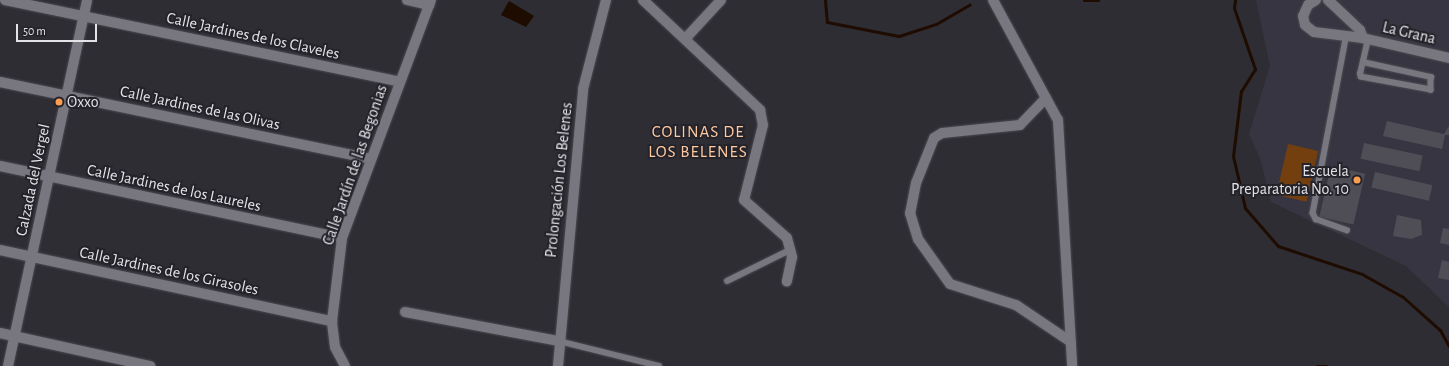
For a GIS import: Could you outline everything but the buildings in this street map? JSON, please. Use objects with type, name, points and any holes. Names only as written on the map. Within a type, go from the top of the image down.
[{"type":"street","name":"Calle Jardines de los Claveles","points":[[5,0],[400,82]]},
{"type":"street","name":"Calzada del Vergel","points":[[8,366],[87,0]]},
{"type":"street","points":[[407,0],[430,2]]},
{"type":"street","name":"Prolongación Los Belenes","points":[[558,366],[558,341],[583,89],[606,0]]},
{"type":"street","points":[[643,0],[760,110],[763,126],[744,200],[787,238],[792,249],[787,281]]},
{"type":"street","points":[[685,39],[721,0]]},
{"type":"street","points":[[993,0],[1058,120],[1072,366]]},
{"type":"street","name":"La Grana","points":[[1316,0],[1305,11],[1307,28],[1346,39],[1366,39],[1449,58]]},
{"type":"street","points":[[1328,0],[1360,30],[1366,39]]},
{"type":"street","name":"Calle Jardín de las Begonias","points":[[345,366],[335,347],[332,321],[342,238],[430,2]]},
{"type":"street","name":"Calle Jardines de las Olivas","points":[[0,82],[371,159]]},
{"type":"street","points":[[1046,98],[1020,125],[942,133],[934,138],[916,183],[910,213],[918,239],[950,284],[1016,304],[1071,342]]},
{"type":"street","name":"Calle Jardines de los Laureles","points":[[0,166],[342,238]]},
{"type":"street","name":"Calle Jardines de los Girasoles","points":[[0,250],[332,321]]},
{"type":"street","points":[[405,312],[558,341]]},
{"type":"street","points":[[0,333],[150,366]]},
{"type":"lane","points":[[1346,39],[1313,213],[1316,219],[1347,230]]},
{"type":"lane","points":[[1363,62],[1431,77],[1431,90],[1361,77],[1366,39]]},
{"type":"lane","points":[[728,282],[792,249]]},
{"type":"lane","points":[[558,341],[659,366]]},
{"type":"shaded area","name":"Escuela Preparatoria No. 10","points":[[1256,0],[1449,0],[1449,307],[1406,266],[1271,202],[1260,158],[1249,134],[1270,66]]},
{"type":"shaded area","points":[[509,1],[534,16],[526,27],[501,15]]},
{"type":"shaded area","points":[[1288,144],[1318,151],[1307,202],[1276,195]]},
{"type":"waterway","points":[[825,0],[827,22],[899,36],[936,24],[970,4]]},
{"type":"waterway","points":[[1084,0],[1098,0]]},
{"type":"waterway","points":[[1235,0],[1234,8],[1255,69],[1241,91],[1233,156],[1245,208],[1278,246],[1362,274],[1403,297],[1440,330],[1449,346]]},
{"type":"waterway","points":[[1317,366],[1326,366]]},
{"type":"place","name":"Oxxo","points":[[59,102]]},
{"type":"place","name":"Escuela Preparatoria No. 10","points":[[1357,180]]},
{"type":"district","name":"COLINAS DE LOS BELENES","points":[[698,142]]}]
